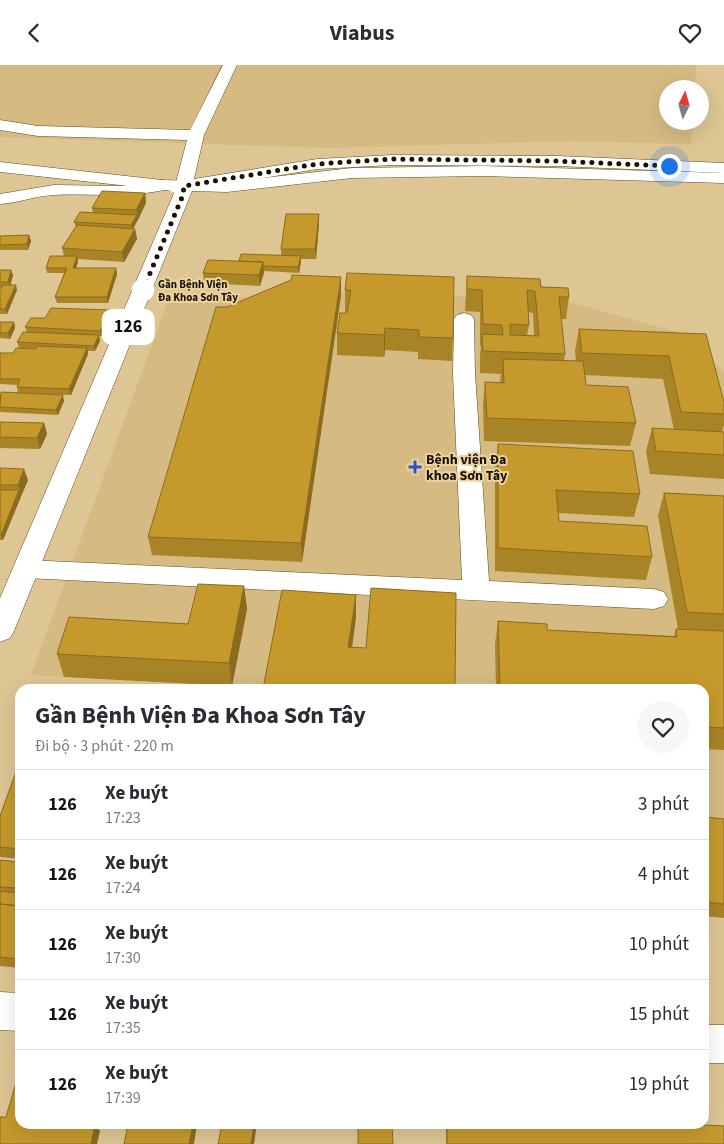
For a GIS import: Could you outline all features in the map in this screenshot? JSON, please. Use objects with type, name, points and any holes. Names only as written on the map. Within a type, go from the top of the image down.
[{"type":"main road","points":[[0,631],[183,190],[194,141],[230,65]]},
{"type":"main road","points":[[0,125],[38,131],[194,141]]},
{"type":"main road","points":[[10,143],[194,141]]},
{"type":"main road","points":[[183,190],[317,164],[392,159],[556,161],[724,168]]},
{"type":"main road","points":[[0,167],[162,185],[183,190],[281,195],[380,185],[501,182],[724,189]]},
{"type":"main road","points":[[183,190],[233,187],[352,173],[482,171],[724,178]]},
{"type":"main road","points":[[0,199],[40,191],[128,191],[145,190],[162,185]]},
{"type":"main road","points":[[464,319],[464,374],[476,590]]},
{"type":"main road","points":[[26,569],[654,599]]},
{"type":"main road","points":[[0,1011],[15,1012]]},
{"type":"main road","points":[[709,1044],[724,1045]]},
{"type":"shaded area","points":[[0,65],[696,65],[695,80],[659,80],[659,130],[692,130],[691,144],[571,141],[324,148],[0,137]]},
{"type":"shaded area","name":"Bệnh viện Đa khoa Sơn Tây","points":[[287,289],[566,301],[691,336],[724,373],[724,821],[709,820],[709,684],[202,684],[31,675],[170,295],[285,298]]},
{"type":"building","points":[[102,191],[145,193],[136,210],[92,208]]},
{"type":"building","points":[[80,212],[137,215],[131,225],[74,222]]},
{"type":"building","points":[[286,214],[319,214],[315,249],[281,249]]},
{"type":"building","points":[[77,225],[135,229],[122,252],[62,248]]},
{"type":"building","points":[[29,235],[27,244],[0,245],[0,236]]},
{"type":"building","points":[[241,254],[301,256],[298,267],[263,266],[263,262],[239,261]]},
{"type":"building","points":[[50,256],[77,256],[73,268],[116,268],[107,297],[55,297],[67,268],[46,268]]},
{"type":"building","points":[[208,260],[263,262],[259,275],[203,273]]},
{"type":"building","points":[[0,270],[11,270],[8,282],[0,282]]},
{"type":"building","points":[[347,273],[454,277],[453,338],[419,337],[419,330],[385,328],[384,335],[337,333],[340,313],[347,313],[351,290],[345,290]]},
{"type":"building","points":[[292,275],[341,277],[301,543],[148,537],[216,307],[227,307],[291,280]]},
{"type":"building","points":[[467,276],[540,279],[541,287],[568,288],[569,297],[559,297],[565,354],[483,351],[482,334],[503,335],[502,325],[483,324],[482,290],[467,289]],"holes":[[[527,290],[535,291],[539,336],[510,335],[510,324],[529,325]]]},
{"type":"building","points":[[3,285],[16,285],[5,309],[0,309],[0,291]]},
{"type":"building","points":[[51,308],[110,310],[100,331],[25,327],[31,318],[45,318]]},
{"type":"building","points":[[0,322],[14,322],[8,333],[0,333]]},
{"type":"building","points":[[579,329],[706,334],[724,402],[724,414],[681,412],[669,356],[582,353]]},
{"type":"building","points":[[23,332],[99,335],[94,346],[17,342]]},
{"type":"building","points":[[37,346],[87,348],[69,389],[17,387],[20,379],[0,379],[0,353],[13,353],[16,348],[35,349]]},
{"type":"building","points":[[503,359],[583,361],[586,385],[628,387],[636,423],[487,418],[485,382],[504,383]]},
{"type":"building","points":[[1,392],[63,395],[56,410],[0,407]]},
{"type":"building","points":[[0,422],[44,423],[37,438],[0,437]]},
{"type":"building","points":[[652,428],[724,432],[724,455],[656,451]]},
{"type":"building","points":[[498,444],[633,451],[640,494],[556,490],[559,521],[647,526],[652,557],[498,548]]},
{"type":"building","points":[[0,468],[24,469],[18,485],[0,485]]},
{"type":"building","points":[[0,490],[19,490],[1,535],[0,535]]},
{"type":"building","points":[[664,493],[724,496],[724,614],[687,612]]},
{"type":"building","points":[[198,584],[244,586],[229,663],[57,654],[69,617],[188,624]]},
{"type":"building","points":[[371,588],[456,593],[455,684],[264,684],[282,590],[356,595],[348,647],[366,648]]},
{"type":"building","points":[[498,621],[547,624],[547,630],[677,637],[676,629],[724,631],[724,728],[709,727],[709,684],[500,684]]},
{"type":"building","points":[[15,775],[15,848],[0,847],[0,816]]},
{"type":"building","points":[[709,818],[724,819],[724,904],[709,902]]},
{"type":"building","points":[[0,860],[15,862],[15,888],[0,887]]},
{"type":"building","points":[[0,891],[15,892],[15,906],[0,904]]},
{"type":"building","points":[[0,904],[15,906],[15,958],[0,957]]},
{"type":"building","points":[[15,1086],[15,1129],[94,1129],[91,1144],[0,1144],[0,1117],[6,1117]]},
{"type":"building","points":[[709,1125],[724,1126],[724,1144],[447,1144],[447,1129],[709,1129]]},
{"type":"building","points":[[127,1129],[192,1129],[189,1144],[124,1144]]},
{"type":"building","points":[[221,1129],[253,1129],[251,1144],[218,1144]]},
{"type":"building","points":[[358,1129],[392,1129],[393,1144],[358,1144]]},
{"type":"bus line","name":"126","points":[[0,167],[50,171],[162,185],[183,195],[0,631]]},
{"type":"place","name":"Gần Bệnh Viện Đa Khoa Sơn Tây","points":[[143,290]]},
{"type":"place","name":"Bệnh viện Đa khoa Sơn Tây","points":[[415,467]]},
{"type":"route","points":[[143,290],[183,195],[184,186],[317,164],[392,159],[556,161],[669,166]]}]
